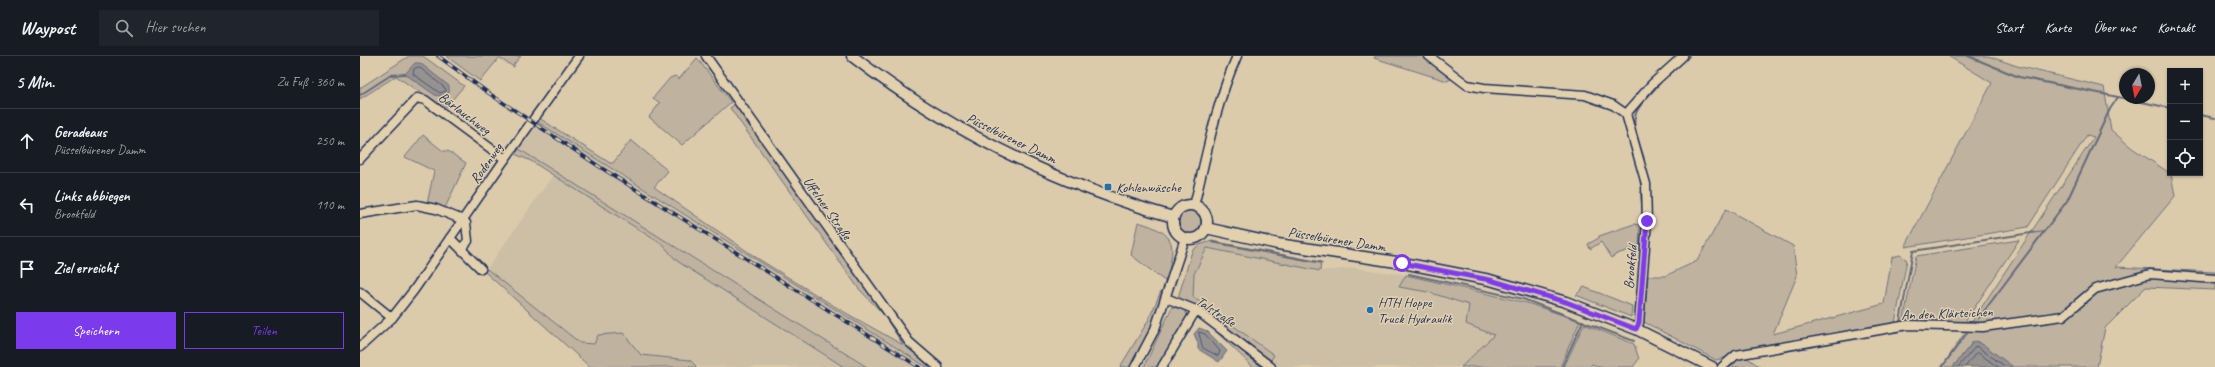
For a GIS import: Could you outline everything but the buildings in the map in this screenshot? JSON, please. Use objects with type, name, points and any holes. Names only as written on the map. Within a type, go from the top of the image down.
[{"type":"main road","name":"Püsselbürener Damm","points":[[852,56],[895,88],[936,115],[1011,156],[1109,196],[1173,217]]},
{"type":"main road","points":[[1184,206],[1194,206],[1199,208],[1206,217],[1206,228],[1195,238],[1185,238],[1180,236],[1174,228],[1173,217],[1176,212],[1184,206]]},
{"type":"main road","name":"Püsselbürener Damm","points":[[1206,228],[1278,244],[1402,263],[1490,280],[1566,302],[1636,329],[1712,367]]},
{"type":"street","name":"Rodenweg","points":[[360,347],[392,318],[414,290],[579,56]]},
{"type":"street","name":"Uffelner Straße","points":[[706,56],[909,342],[938,367]]},
{"type":"street","points":[[1194,206],[1211,127],[1227,78],[1237,56]]},
{"type":"street","points":[[1429,56],[1467,85],[1484,88],[1584,95],[1613,105],[1626,114],[1652,84],[1683,56]]},
{"type":"street","name":"Bärlauchweg","points":[[360,159],[417,98],[425,100],[505,159]]},
{"type":"street","name":"Brookfeld","points":[[1626,114],[1646,184],[1647,221],[1639,323],[1636,329]]},
{"type":"street","points":[[360,214],[417,205],[436,209],[466,223],[468,241],[461,249]]},
{"type":"street","points":[[450,238],[481,270]]},
{"type":"street","points":[[1135,367],[1155,329],[1185,238]]},
{"type":"street","name":"An den Klärteichen","points":[[1722,367],[1736,355],[1908,325],[1983,327],[2063,316],[2095,289],[2150,274],[2215,279]]},
{"type":"street","points":[[360,292],[392,318]]},
{"type":"street","name":"Talstraße","points":[[1166,298],[1196,310],[1271,367]]},
{"type":"street","points":[[1162,367],[1196,310]]},
{"type":"shaded area","points":[[409,56],[423,56],[464,86],[444,109],[396,76],[360,99],[360,88]]},
{"type":"shaded area","points":[[446,56],[521,56],[514,64],[514,67],[499,58],[480,81]]},
{"type":"shaded area","points":[[1375,56],[1421,56],[1451,79],[1447,81],[1374,58]]},
{"type":"shaded area","points":[[1948,56],[1988,56],[2017,66],[2104,87],[2111,130],[2132,148],[2167,171],[2167,176],[2171,176],[2175,196],[2116,267],[2215,272],[2215,290],[2146,287],[2105,328],[2097,367],[2013,367],[1977,341],[1972,343],[1953,367],[1942,367],[2094,137],[2087,135],[2028,227],[1905,247],[1992,83]]},
{"type":"shaded area","points":[[697,58],[731,102],[682,145],[649,117],[660,103],[653,98],[670,78],[675,76],[679,79]]},
{"type":"shaded area","points":[[736,103],[864,282],[935,367],[927,367],[536,121],[539,118],[610,163],[613,163],[631,140],[668,171],[654,187],[757,258],[839,309],[903,345],[883,314],[859,289],[730,108]]},
{"type":"shaded area","points":[[536,121],[927,367],[867,367],[519,149]]},
{"type":"shaded area","points":[[423,135],[443,151],[448,151],[466,163],[445,208],[427,204],[434,171],[405,157]]},
{"type":"shaded area","points":[[519,149],[867,367],[844,367],[677,261],[663,245],[531,161],[515,154]]},
{"type":"shaded area","points":[[553,175],[663,245],[677,261],[844,367],[699,367],[690,360],[588,349],[487,269]]},
{"type":"shaded area","points":[[1726,209],[1793,246],[1797,276],[1773,334],[1884,304],[1892,257],[1900,255],[1907,260],[1895,323],[1733,353],[1725,358],[1716,360],[1644,322],[1648,276],[1665,276],[1697,261]]},
{"type":"shaded area","points":[[1189,210],[1194,211],[1200,217],[1200,227],[1194,233],[1189,234],[1184,233],[1178,227],[1177,222],[1178,217],[1184,211]]},
{"type":"shaded area","points":[[1138,222],[1161,231],[1171,243],[1171,259],[1166,282],[1131,255]]},
{"type":"shaded area","points":[[1634,224],[1640,225],[1639,247],[1617,254],[1611,258],[1601,242],[1590,249],[1588,244],[1599,238],[1599,236]]},
{"type":"shaded area","points":[[2019,240],[1963,325],[1903,322],[1916,256]]},
{"type":"shaded area","points":[[1212,241],[1321,262],[1320,271],[1207,248],[1194,274],[1193,297],[1274,355],[1271,360],[1200,309],[1178,298],[1192,251],[1199,245]]},
{"type":"shaded area","points":[[1207,248],[1320,271],[1355,268],[1406,275],[1400,287],[1428,292],[1469,305],[1495,335],[1461,367],[1280,367],[1271,360],[1274,355],[1193,297],[1194,274]]},
{"type":"shaded area","points":[[487,269],[580,343],[594,344],[598,335],[623,333],[641,355],[690,360],[697,367],[590,367],[485,272]]},
{"type":"shaded area","points":[[1406,275],[1527,303],[1580,321],[1560,367],[1461,367],[1494,335],[1466,324],[1469,305],[1428,292],[1399,287]]},
{"type":"shaded area","points":[[1584,287],[1632,306],[1631,317],[1576,295]]},
{"type":"shaded area","points":[[1161,291],[1164,292],[1157,312],[1131,367],[1120,367],[1148,321]]},
{"type":"shaded area","points":[[1172,307],[1183,309],[1187,314],[1187,320],[1159,367],[1144,367]]},
{"type":"shaded area","points":[[1204,320],[1265,367],[1253,367]]},
{"type":"shaded area","points":[[1584,324],[1634,344],[1639,359],[1633,367],[1600,367],[1592,364],[1590,367],[1564,367]]},
{"type":"shaded area","points":[[1746,357],[1760,367],[1729,367],[1736,359]]},
{"type":"water","points":[[415,63],[420,63],[449,86],[449,93],[445,97],[435,95],[405,74]]},
{"type":"water","points":[[1199,328],[1207,331],[1227,351],[1219,362],[1198,349],[1198,343],[1194,334]]},
{"type":"water","points":[[1974,341],[1984,345],[2013,367],[1953,367]]},
{"type":"waterway","points":[[1669,75],[1689,56]]},
{"type":"waterway","points":[[1968,56],[2019,77],[2118,97]]},
{"type":"waterway","points":[[360,95],[391,75],[405,74]]},
{"type":"waterway","points":[[1644,159],[1634,124],[1635,117],[1642,103],[1660,83]]},
{"type":"waterway","points":[[1978,319],[2067,201],[2110,109],[2118,97],[2167,107]]},
{"type":"waterway","points":[[2203,116],[2215,118]]},
{"type":"waterway","points":[[1640,175],[1641,186]]},
{"type":"waterway","points":[[1641,193],[1643,217]]},
{"type":"waterway","points":[[1900,322],[1913,251],[2044,231]]},
{"type":"waterway","points":[[1212,242],[1322,263]]},
{"type":"waterway","points":[[1409,274],[1523,299],[1634,341]]},
{"type":"waterway","points":[[1562,367],[1583,321]]},
{"type":"waterway","points":[[1942,367],[1967,333]]},
{"type":"railway","points":[[438,56],[487,92],[600,167],[919,367]]},
{"type":"place","name":"Kohlenwäsche","points":[[1108,187]]},
{"type":"place","name":"HTH Hoppe Truck Hydraulik","points":[[1370,310]]},
{"type":"route","points":[[1402,263],[1490,280],[1566,302],[1636,329],[1639,323],[1647,221]]}]
